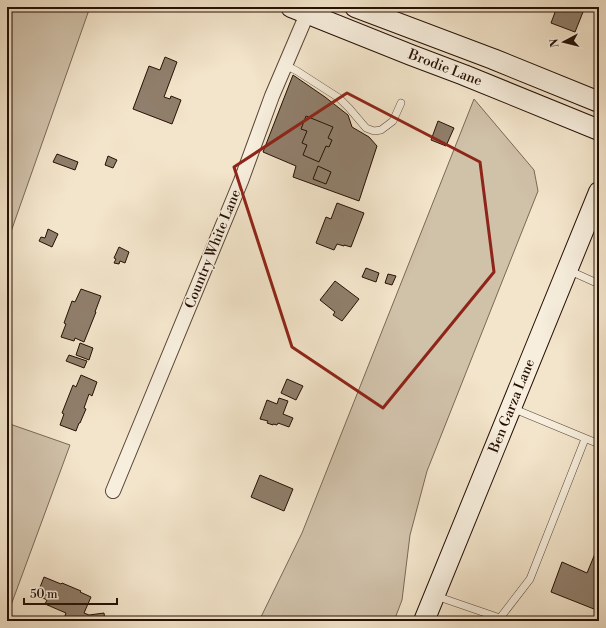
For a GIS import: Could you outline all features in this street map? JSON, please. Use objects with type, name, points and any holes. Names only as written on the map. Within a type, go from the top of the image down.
[{"type":"main road","name":"Brodie Lane","points":[[355,7],[493,59],[599,102]]},
{"type":"main road","name":"Brodie Lane","points":[[303,9],[411,55],[599,130]]},
{"type":"main road","name":"Ben Garza Lane","points":[[424,621],[599,192]]},
{"type":"street","name":"Country White Lane","points":[[113,491],[240,181],[285,65],[303,9]]},
{"type":"lane","points":[[285,65],[339,98],[366,128],[374,131],[381,130],[393,121],[401,102]]},
{"type":"lane","points":[[568,270],[599,284]]},
{"type":"lane","points":[[511,408],[599,444]]},
{"type":"lane","points":[[500,618],[530,579],[585,439]]},
{"type":"lane","points":[[435,595],[508,621]]},
{"type":"highlighted area","points":[[347,93],[480,162],[494,272],[383,408],[292,347],[234,167]]},
{"type":"shaded area","points":[[7,7],[90,7],[7,243]]},
{"type":"shaded area","points":[[474,99],[534,170],[538,191],[427,471],[410,535],[402,600],[394,621],[259,621],[302,533]]},
{"type":"shaded area","points":[[7,423],[70,445],[7,616]]},
{"type":"building","points":[[557,7],[585,7],[575,32],[551,23]]},
{"type":"building","points":[[165,57],[177,62],[164,97],[170,99],[171,96],[181,100],[172,124],[133,109],[149,66],[160,70]]},
{"type":"building","points":[[293,75],[348,115],[352,127],[369,137],[377,146],[359,201],[293,177],[296,166],[263,152]]},
{"type":"building","points":[[306,116],[333,127],[328,138],[332,140],[329,147],[326,146],[319,162],[303,155],[307,145],[302,143],[307,131],[301,129]]},
{"type":"building","points":[[438,121],[454,128],[446,146],[431,140]]},
{"type":"building","points":[[57,154],[78,162],[75,170],[53,162]]},
{"type":"building","points":[[108,156],[117,160],[113,168],[105,165]]},
{"type":"building","points":[[318,166],[331,172],[326,184],[313,179]]},
{"type":"building","points":[[337,203],[364,213],[351,247],[337,244],[334,250],[316,243],[326,217],[331,219]]},
{"type":"building","points":[[48,229],[58,234],[52,247],[39,241],[41,237],[45,238]]},
{"type":"building","points":[[119,247],[129,252],[125,263],[120,261],[119,264],[114,263],[116,259],[114,258]]},
{"type":"building","points":[[366,268],[379,273],[376,282],[362,277]]},
{"type":"building","points":[[388,274],[396,276],[392,285],[385,283]]},
{"type":"building","points":[[335,281],[359,299],[342,321],[333,315],[335,312],[320,300]]},
{"type":"building","points":[[81,289],[101,296],[84,342],[75,338],[74,341],[61,337],[66,324],[64,323],[72,301],[75,302]]},
{"type":"building","points":[[80,343],[93,348],[89,360],[76,355]]},
{"type":"building","points":[[69,355],[87,361],[84,368],[66,361]]},
{"type":"building","points":[[81,375],[97,382],[92,396],[89,394],[84,408],[86,409],[76,431],[60,425],[64,414],[62,413],[73,385],[76,387]]},
{"type":"building","points":[[287,379],[303,386],[296,400],[281,393]]},
{"type":"building","points":[[279,398],[288,401],[283,414],[293,418],[289,427],[278,423],[277,425],[273,425],[267,423],[268,421],[260,419],[267,400],[277,404]]},
{"type":"building","points":[[260,475],[293,489],[284,511],[251,497]]},
{"type":"building","points":[[599,544],[599,611],[551,592],[562,562],[587,573]]},
{"type":"building","points":[[44,577],[81,591],[80,592],[91,597],[84,613],[89,615],[104,613],[105,621],[63,621],[66,613],[45,604],[47,600],[37,595]]}]
